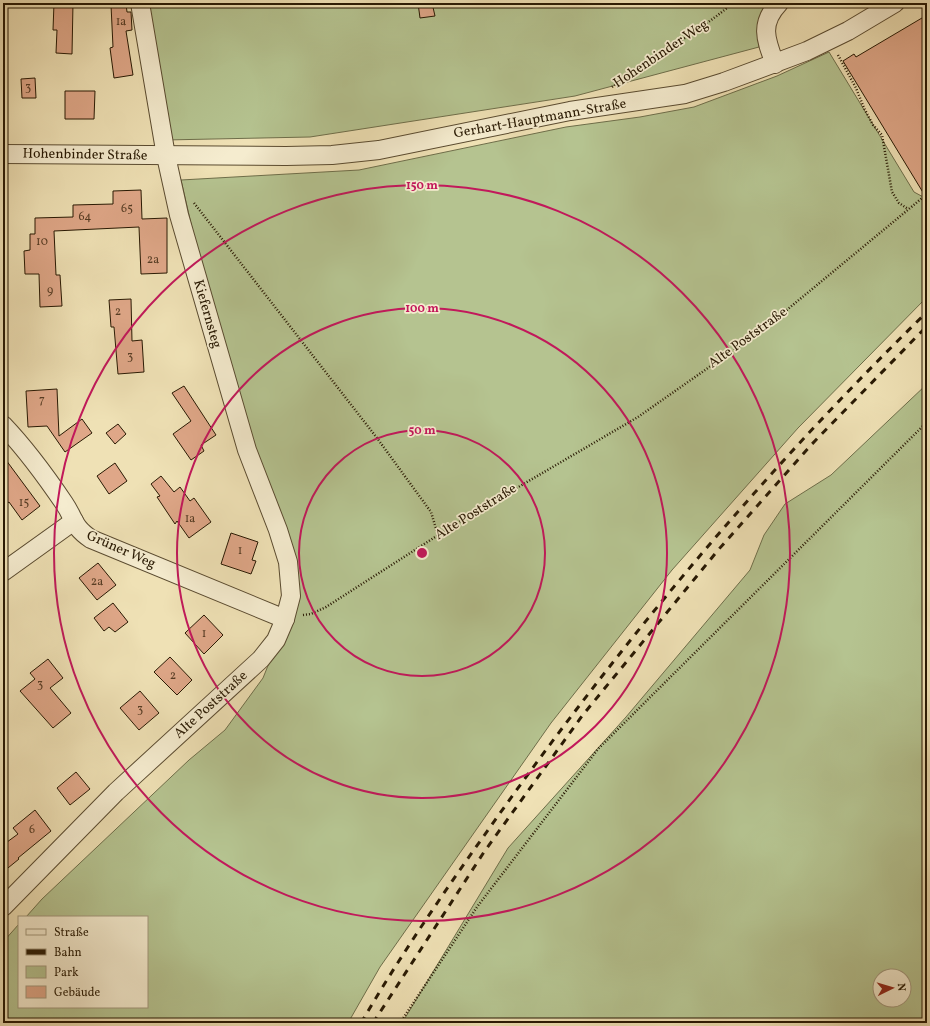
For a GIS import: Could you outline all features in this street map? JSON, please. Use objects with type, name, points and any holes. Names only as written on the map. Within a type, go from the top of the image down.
[{"type":"street","name":"Kiefernsteg","points":[[140,3],[166,156],[182,229],[247,450],[278,530],[288,562],[291,596],[285,618]]},
{"type":"street","points":[[775,64],[767,40],[765,25],[773,9],[779,3]]},
{"type":"street","name":"Gerhart-Hauptmann-Straße","points":[[166,156],[301,156],[379,150],[562,113],[685,94],[724,82],[807,51],[895,3]]},
{"type":"street","name":"Hohenbinder Straße","points":[[3,154],[166,156]]},
{"type":"street","name":"Grüner Weg","points":[[3,425],[25,448],[65,505],[79,531],[91,539],[285,618]]},
{"type":"street","points":[[3,572],[74,521]]},
{"type":"street","name":"Alte Poststraße","points":[[3,907],[116,792],[261,659],[276,640],[285,618]]},
{"type":"path","name":"Hohenbinder Weg","points":[[594,108],[607,90],[633,71],[683,40],[733,3]]},
{"type":"path","points":[[832,38],[864,108],[882,136],[892,192],[899,203],[908,209]]},
{"type":"path","name":"Alte Poststraße","points":[[285,618],[311,614],[326,607],[438,535],[644,412],[765,328],[927,194]]},
{"type":"path","points":[[192,200],[431,512],[438,535]]},
{"type":"path","points":[[400,1023],[477,907],[598,749],[927,422]]},
{"type":"green space","points":[[140,3],[777,3],[759,27],[759,47],[575,96],[310,137],[165,140]]},
{"type":"green space","points":[[829,52],[914,192],[927,199],[927,297],[798,428],[672,570],[551,723],[380,967],[348,1023],[3,1023],[3,942],[18,925],[18,1008],[148,1008],[148,916],[27,916],[42,899],[189,760],[225,730],[263,678],[286,621],[292,598],[207,293],[181,180],[359,170],[566,127],[640,117],[694,107],[777,76]]},
{"type":"green space","points":[[927,384],[927,1023],[402,1023],[508,848],[626,717],[750,570],[764,535],[785,504],[831,475]]},
{"type":"building","points":[[54,3],[73,3],[72,54],[56,53],[57,30],[53,30]]},
{"type":"building","points":[[418,3],[432,3],[435,16],[420,18]]},
{"type":"building","points":[[126,4],[127,12],[131,12],[132,30],[126,31],[133,75],[114,78],[110,48],[113,47],[111,5]]},
{"type":"building","points":[[927,15],[927,199],[843,61],[854,54],[856,57]]},
{"type":"building","points":[[35,78],[36,98],[22,98],[21,79]]},
{"type":"building","points":[[65,91],[95,91],[94,119],[65,119]]},
{"type":"building","points":[[141,190],[142,219],[167,218],[167,273],[141,274],[139,227],[54,231],[56,275],[60,275],[62,306],[40,307],[39,274],[25,274],[24,251],[30,250],[30,234],[35,234],[35,218],[73,217],[73,205],[113,204],[113,191]]},
{"type":"building","points":[[131,299],[132,341],[142,340],[144,372],[118,374],[114,327],[111,327],[109,300]]},
{"type":"building","points":[[184,386],[216,435],[201,445],[204,451],[191,460],[173,434],[191,421],[172,393]]},
{"type":"building","points":[[57,389],[59,436],[82,419],[92,433],[65,452],[47,426],[28,427],[26,391]]},
{"type":"building","points":[[118,424],[126,434],[115,444],[106,433]]},
{"type":"building","points":[[3,456],[40,506],[22,520],[9,502],[3,506]]},
{"type":"building","points":[[115,463],[127,481],[109,494],[97,476]]},
{"type":"building","points":[[161,476],[174,492],[180,487],[190,501],[194,498],[211,522],[189,538],[177,521],[175,524],[157,497],[160,496],[151,484]]},
{"type":"building","points":[[231,533],[258,542],[252,560],[256,561],[251,574],[221,564]]},
{"type":"building","points":[[98,563],[116,585],[97,600],[79,578]]},
{"type":"building","points":[[113,603],[128,622],[115,632],[109,627],[104,631],[94,618]]},
{"type":"building","points":[[204,615],[223,635],[204,654],[185,633]]},
{"type":"building","points":[[170,657],[192,680],[177,695],[154,672]]},
{"type":"building","points":[[48,659],[63,678],[50,688],[71,713],[53,728],[20,691],[35,679],[30,673]]},
{"type":"building","points":[[140,691],[159,713],[139,730],[120,708]]},
{"type":"building","points":[[76,772],[90,789],[70,805],[57,788]]},
{"type":"building","points":[[35,810],[51,831],[3,872],[3,845],[18,834],[13,828]]},
{"type":"railway","points":[[361,1023],[415,936],[513,795],[560,731],[658,606],[762,485],[871,368],[927,312]]},
{"type":"railway","points":[[373,1023],[484,852],[582,716],[719,549],[812,444],[927,326]]}]
